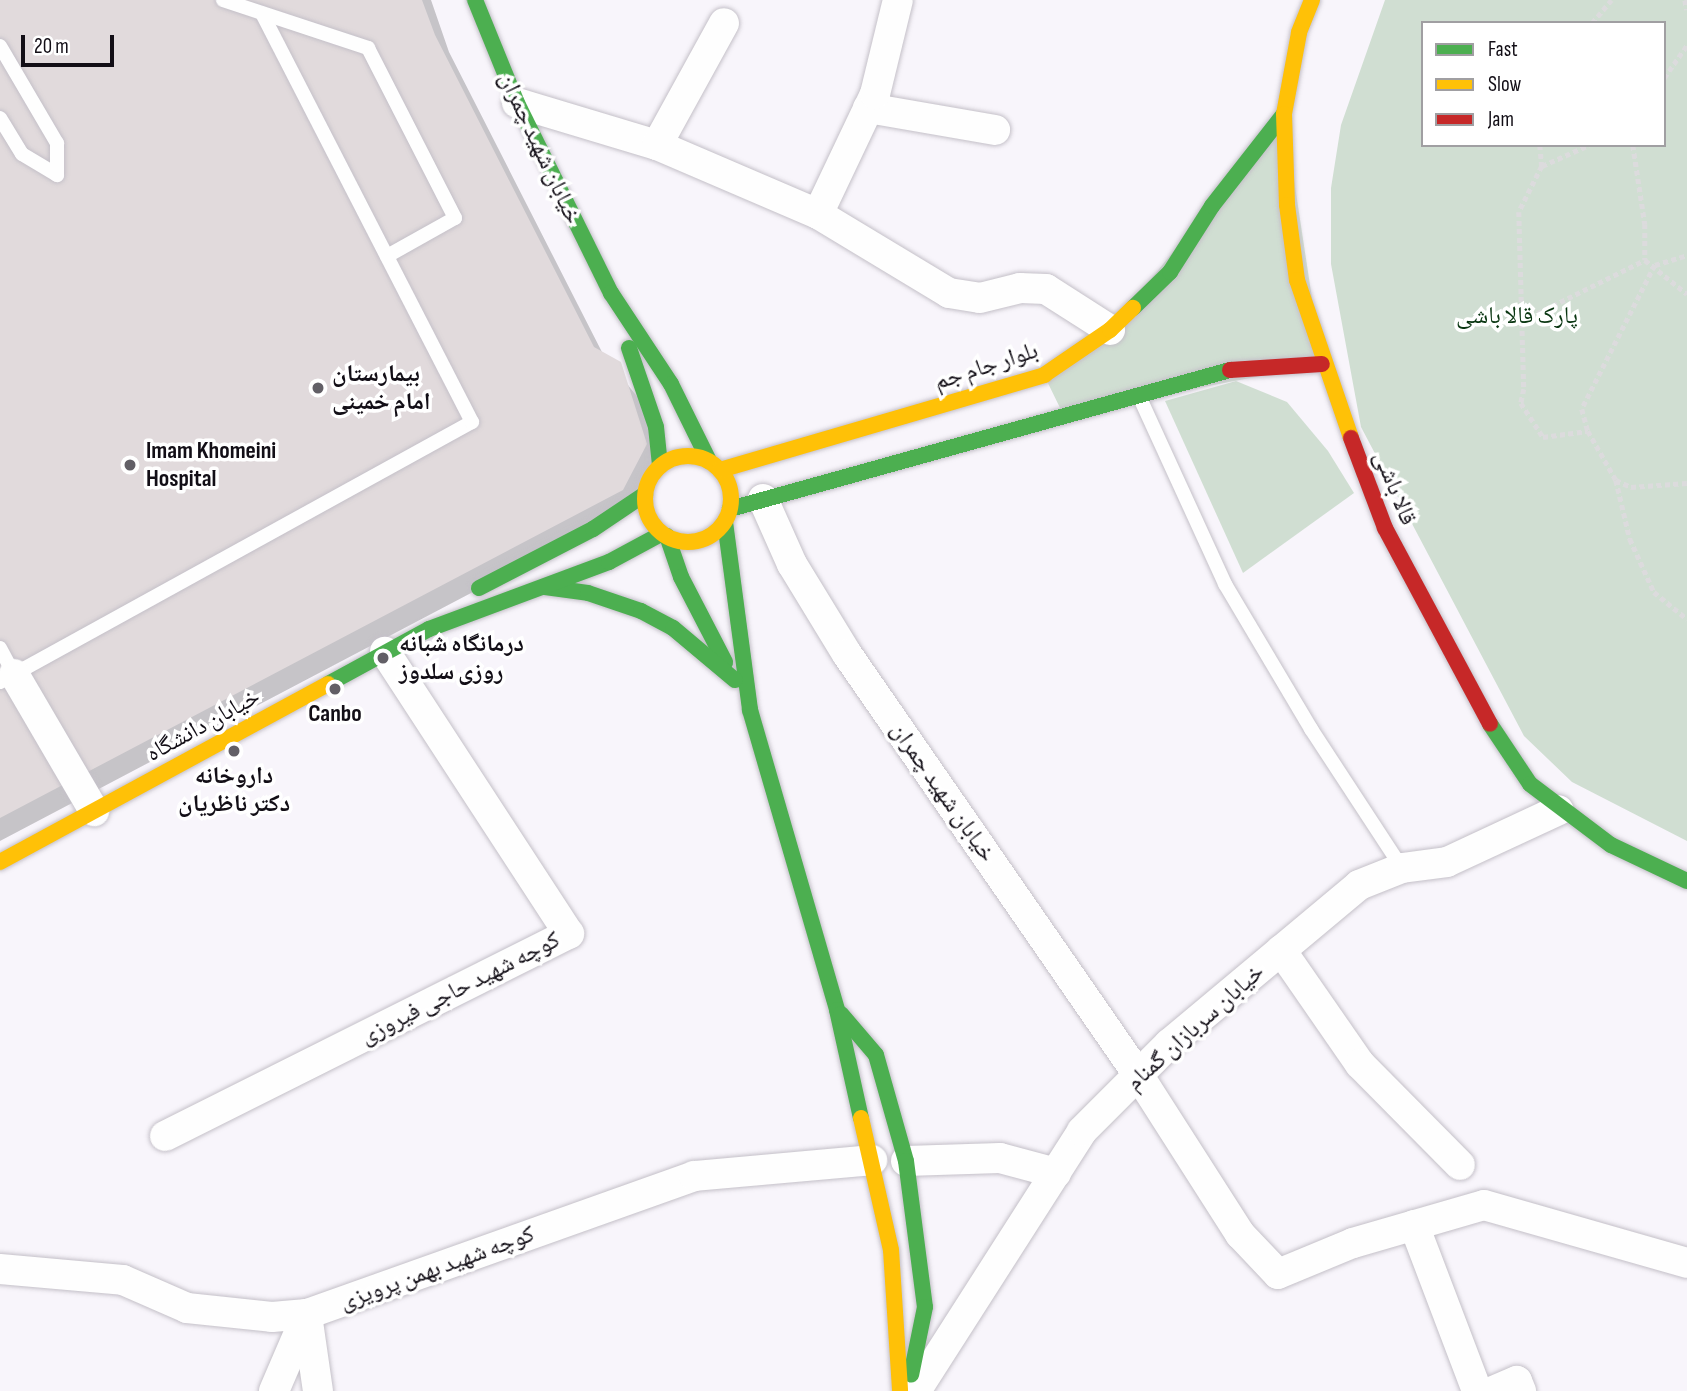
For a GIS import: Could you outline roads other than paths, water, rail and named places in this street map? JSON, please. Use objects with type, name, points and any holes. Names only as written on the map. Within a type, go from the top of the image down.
[{"type":"main road","name":"خیابان شهید چمران","points":[[475,0],[517,103],[611,293],[671,384],[714,466]]},
{"type":"main road","name":"قالا باشی","points":[[1312,0],[1299,33],[1284,114],[1287,205],[1297,280],[1322,364],[1385,528],[1478,706],[1530,785],[1559,810],[1611,845],[1687,881]]},
{"type":"main road","name":"بلوار جام جم","points":[[714,466],[1044,375],[1110,330],[1170,272],[1212,205],[1284,114]]},
{"type":"main road","name":"خیابان شهید چمران","points":[[611,293],[656,428],[660,465]]},
{"type":"main road","points":[[664,535],[688,542],[703,540],[728,515],[762,499],[1136,392],[1217,371],[1322,364]]},
{"type":"main road","points":[[750,710],[687,588],[664,535],[646,509],[645,495],[660,465],[686,456],[714,466],[728,481],[732,600],[750,710],[837,1010],[873,1160],[891,1250],[900,1391]]},
{"type":"main road","name":"خیابان دانشگاه","points":[[429,629],[472,592],[593,529],[645,495]]},
{"type":"main road","name":"خیابان دانشگاه","points":[[0,862],[429,629],[609,562],[664,535]]},
{"type":"main road","points":[[543,587],[588,593],[641,611],[673,628],[735,680]]},
{"type":"main road","points":[[837,1010],[876,1055],[906,1161],[925,1307],[908,1391]]},
{"type":"street","points":[[818,214],[868,108],[898,0]]},
{"type":"street","points":[[657,145],[724,23]]},
{"type":"street","points":[[517,103],[657,145],[818,214],[949,293],[980,298],[1020,288],[1046,289],[1110,330]]},
{"type":"street","points":[[868,108],[995,130]]},
{"type":"street","name":"خیابان شهید چمران","points":[[762,499],[792,564],[847,654],[1139,1076],[1240,1234],[1278,1274],[1353,1243],[1414,1225]]},
{"type":"street","name":"کوچه شهید حاجی فیروزی","points":[[165,1136],[569,934],[385,652]]},
{"type":"street","points":[[7,678],[94,811]]},
{"type":"street","name":"خیابان سربازان گمنام","points":[[916,1391],[929,1364],[1082,1131],[1169,1044],[1359,885],[1402,869],[1447,862],[1559,810]]},
{"type":"street","points":[[1282,950],[1360,1063],[1460,1165]]},
{"type":"street","points":[[906,1161],[1000,1158],[1056,1172]]},
{"type":"street","name":"کوچه شهید بهمن پرویزی","points":[[0,1269],[123,1280],[187,1308],[272,1317],[307,1314],[694,1177],[873,1160]]},
{"type":"street","points":[[1477,1391],[1414,1225],[1484,1205],[1687,1263]]},
{"type":"street","points":[[274,1391],[307,1314]]},
{"type":"street","points":[[307,1314],[318,1391]]},
{"type":"street","points":[[1493,1391],[1517,1381],[1521,1391]]},
{"type":"lane","points":[[223,0],[368,48],[454,218],[387,256]]},
{"type":"lane","points":[[0,648],[7,678],[472,422],[262,14]]},
{"type":"lane","points":[[0,46],[57,143],[57,176],[22,154],[1,122]]},
{"type":"lane","points":[[1136,392],[1225,584],[1311,729],[1402,869]]},
{"type":"place","name":"بیمارستان امام خمینی","points":[[318,388]]},
{"type":"place","name":"Imam Khomeini Hospital","points":[[130,465]]},
{"type":"place","name":"درمانگاه شبانه روزی سلدوز","points":[[383,658]]},
{"type":"place","name":"Canbo","points":[[335,689]]},
{"type":"place","name":"داروخانه دکتر ناظریان","points":[[234,751]]},
{"type":"park label","name":"پارک قالا باشی","points":[[1517,316]]}]
